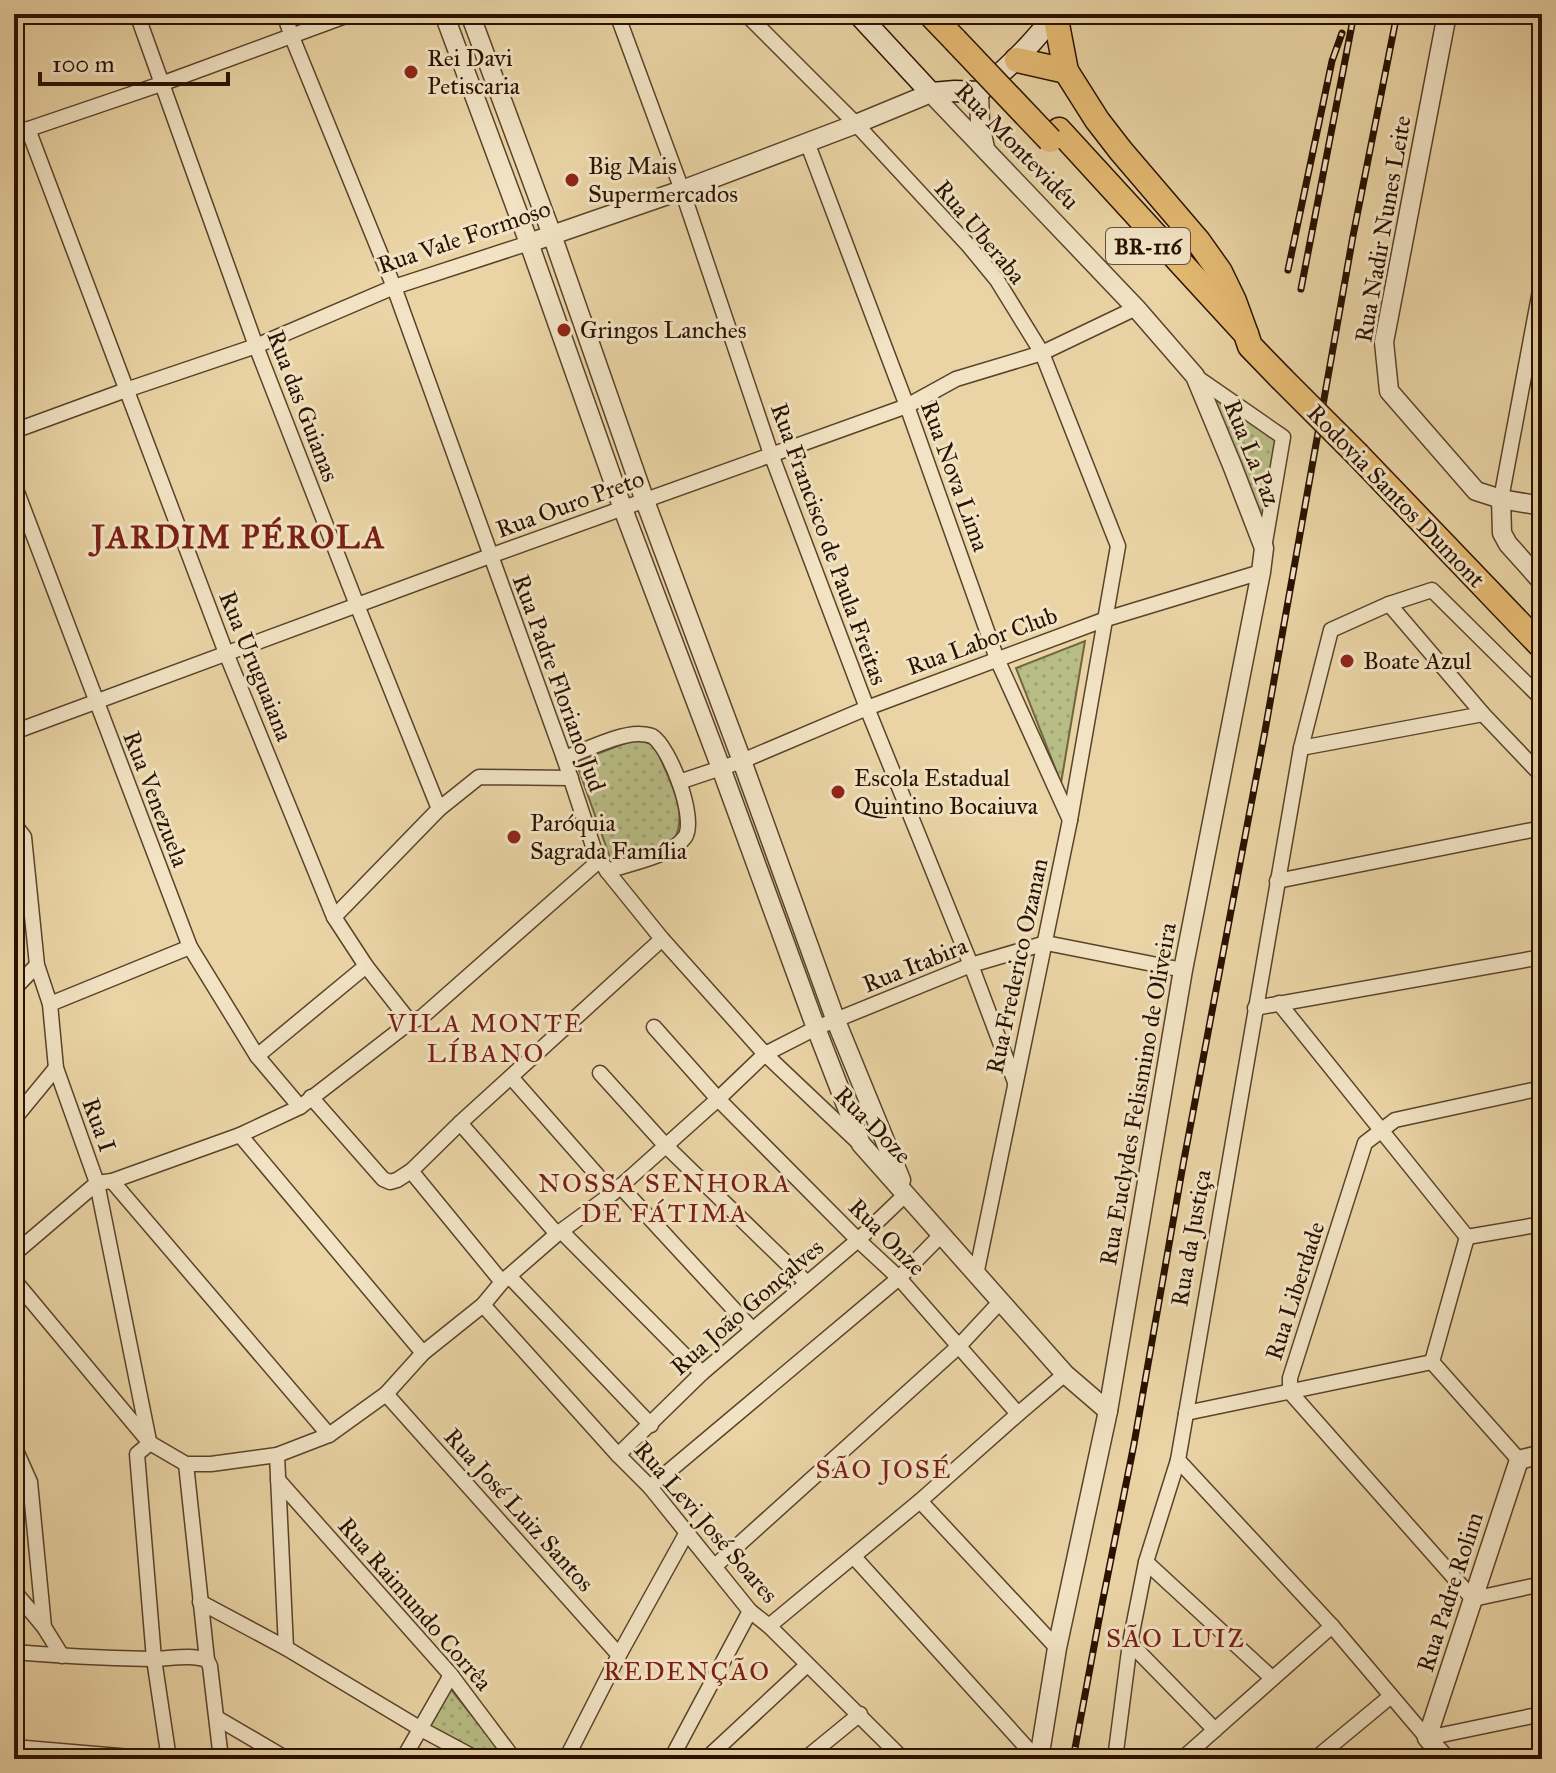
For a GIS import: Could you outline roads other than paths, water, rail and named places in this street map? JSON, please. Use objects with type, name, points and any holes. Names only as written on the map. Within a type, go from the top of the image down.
[{"type":"highway","name":"Rodovia Santos Dumont","points":[[930,14],[958,28],[1239,344],[1248,340],[1281,378],[1542,647]]},
{"type":"highway","points":[[1055,14],[1066,71],[1097,120],[1220,272],[1248,340]]},
{"type":"highway","points":[[1017,60],[1066,71]]},
{"type":"main road","name":"Rua Montevidéu","points":[[858,14],[931,93]]},
{"type":"main road","points":[[979,92],[1017,60],[1055,14]]},
{"type":"main road","name":"Rua Vale Formoso","points":[[931,93],[979,92]]},
{"type":"street","name":"Rua das Guianas","points":[[137,14],[256,346],[439,809]]},
{"type":"street","name":"Rua Padre Floriano Jud","points":[[284,14],[394,287],[594,849],[604,866]]},
{"type":"street","points":[[21,131],[161,84],[351,14]]},
{"type":"street","points":[[444,14],[623,509],[861,1144]]},
{"type":"street","points":[[470,14],[836,1021],[906,1194]]},
{"type":"street","name":"Rua Francisco de Paula Freitas","points":[[617,14],[682,190],[771,454],[1015,1083]]},
{"type":"street","name":"Rua Uberaba","points":[[746,14],[856,124],[978,258],[997,280],[1042,353],[1118,546],[1106,619]]},
{"type":"street","name":"Rua Nadir Nunes Leite","points":[[1447,14],[1384,342],[1389,391],[1476,491],[1542,506]]},
{"type":"street","points":[[979,92],[980,124],[986,151]]},
{"type":"street","name":"Rua Vale Formoso","points":[[14,431],[256,346],[394,287],[682,190],[931,93]]},
{"type":"street","name":"Rua Montevidéu","points":[[931,93],[1136,308],[1195,376],[1283,437]]},
{"type":"street","name":"Rua Uruguaiana","points":[[21,131],[126,390],[226,653],[334,917],[366,966],[410,1022]]},
{"type":"street","name":"Rua Nova Lima","points":[[807,142],[907,406],[997,659],[1070,820]]},
{"type":"street","points":[[1542,280],[1501,499],[1502,533],[1542,582]]},
{"type":"street","name":"Rua Ouro Preto","points":[[14,732],[907,406],[956,379],[1042,353],[1136,308]]},
{"type":"street","name":"Rua La Paz","points":[[1195,376],[1264,548]]},
{"type":"street","name":"Rua Euclydes Felismino de Oliveira","points":[[1038,1759],[1057,1648],[1108,1411],[1183,970],[1261,572],[1283,437]]},
{"type":"street","name":"Rua Venezuela","points":[[14,484],[190,947],[257,1056],[383,1179],[390,1182],[411,1171]]},
{"type":"street","name":"Rua Labor Club","points":[[679,782],[742,761],[867,708],[1106,619],[1261,572]]},
{"type":"street","points":[[1542,699],[1432,590],[1389,604],[1483,714],[1542,776]]},
{"type":"street","name":"Rua da Justiça","points":[[1115,1759],[1130,1643],[1146,1562],[1178,1460],[1301,748],[1331,630],[1389,604]]},
{"type":"street","name":"Rua Frederico Ozanan","points":[[976,1275],[1046,943],[1106,619]]},
{"type":"street","points":[[1301,748],[1483,714]]},
{"type":"street","points":[[14,1254],[97,1183],[112,1181],[240,1135],[305,1102],[410,1022],[422,1017],[604,866],[664,852],[675,847],[686,836],[688,813],[679,782],[652,736],[642,733],[628,735],[564,758]]},
{"type":"street","points":[[334,917],[439,809],[479,777],[571,778]]},
{"type":"street","name":"Rua I","points":[[14,824],[24,837],[37,965],[50,1004],[56,1068],[97,1183],[150,1443]]},
{"type":"street","points":[[1277,881],[1542,828]]},
{"type":"street","name":"Rua Doze","points":[[604,866],[662,939],[765,1054],[861,1144],[1065,1374],[1108,1411]]},
{"type":"street","points":[[651,1425],[506,1279],[411,1171],[662,939]]},
{"type":"street","name":"Rua Itabira","points":[[186,1464],[211,1464],[277,1455],[329,1435],[386,1394],[423,1353],[483,1305],[506,1279],[560,1233],[617,1190],[765,1054],[816,1028],[971,965],[1046,943],[1183,970]]},
{"type":"street","points":[[50,1004],[190,947]]},
{"type":"street","points":[[1255,1008],[1542,957]]},
{"type":"street","points":[[14,989],[37,965]]},
{"type":"street","points":[[257,1056],[366,966]]},
{"type":"street","points":[[1279,1003],[1467,1237]]},
{"type":"street","name":"Rua Onze","points":[[654,1027],[718,1099],[899,1278],[1018,1414]]},
{"type":"street","points":[[14,1119],[56,1068]]},
{"type":"street","points":[[600,1073],[665,1145],[807,1283]]},
{"type":"street","points":[[511,1077],[752,1329]]},
{"type":"street","points":[[1381,1131],[1395,1120],[1542,1088]]},
{"type":"street","points":[[460,1123],[560,1233],[702,1373]]},
{"type":"street","name":"Rua Liberdade","points":[[1381,1131],[1365,1143],[1290,1378],[1290,1392],[1473,1599]]},
{"type":"street","points":[[240,1135],[423,1353]]},
{"type":"street","points":[[112,1181],[329,1435]]},
{"type":"street","name":"Rua João Gonçalves","points":[[618,1455],[702,1373],[858,1240],[906,1194]]},
{"type":"street","points":[[1467,1237],[1542,1224]]},
{"type":"street","points":[[650,1487],[899,1278],[941,1235]]},
{"type":"street","points":[[1432,1362],[1467,1237]]},
{"type":"street","points":[[14,1280],[150,1443],[186,1464],[221,1759]]},
{"type":"street","points":[[715,1566],[959,1346],[1000,1302]]},
{"type":"street","name":"Rua Levi José Soares","points":[[483,1305],[650,1487],[750,1611],[860,1714],[903,1759]]},
{"type":"street","points":[[1186,1413],[1432,1362]]},
{"type":"street","points":[[1432,1362],[1519,1460],[1542,1454]]},
{"type":"street","points":[[769,1626],[920,1501],[1065,1374]]},
{"type":"street","name":"Rua José Luiz Santos","points":[[386,1394],[619,1655]]},
{"type":"street","points":[[150,1443],[137,1454],[154,1659],[169,1759]]},
{"type":"street","points":[[14,1446],[30,1482],[44,1627]]},
{"type":"street","points":[[277,1455],[286,1648]]},
{"type":"street","points":[[1178,1460],[1332,1626],[1446,1759]]},
{"type":"street","name":"Rua Padre Rolim","points":[[1427,1738],[1519,1460]]},
{"type":"street","name":"Rua Raimundo Corrêa","points":[[278,1480],[451,1675],[514,1759]]},
{"type":"street","points":[[920,1501],[1057,1648]]},
{"type":"street","points":[[566,1759],[686,1534]]},
{"type":"street","points":[[854,1557],[1038,1759]]},
{"type":"street","points":[[1146,1562],[1272,1678]]},
{"type":"street","points":[[1473,1599],[1542,1584]]},
{"type":"street","points":[[14,1591],[44,1627],[62,1656]]},
{"type":"street","points":[[200,1602],[477,1759]]},
{"type":"street","points":[[671,1759],[750,1611]]},
{"type":"street","points":[[1182,1759],[1332,1626]]},
{"type":"street","points":[[1130,1643],[1215,1730]]},
{"type":"street","points":[[14,1652],[154,1659],[200,1657],[207,1660]]},
{"type":"street","points":[[706,1759],[807,1665]]},
{"type":"street","points":[[403,1759],[451,1675]]},
{"type":"street","points":[[1315,1759],[1391,1696]]},
{"type":"street","points":[[805,1759],[860,1714]]},
{"type":"street","points":[[1427,1738],[1542,1714]]},
{"type":"street","points":[[217,1718],[287,1759]]},
{"type":"street","points":[[14,1747],[154,1759]]},
{"type":"railway","points":[[1301,289],[1354,14]]},
{"type":"railway","points":[[1073,1759],[1134,1444],[1353,236],[1397,14]]},
{"type":"railway","points":[[1288,270],[1332,61],[1342,33]]},
{"type":"place","name":"Rei Davi Petiscaria","points":[[411,72]]},
{"type":"place","name":"Big Mais Supermercados","points":[[572,180]]},
{"type":"place","name":"Gringos Lanches","points":[[564,330]]},
{"type":"place","name":"Boate Azul","points":[[1347,661]]},
{"type":"place","name":"Escola Estadual Quintino Bocaiuva","points":[[838,792]]},
{"type":"place","name":"Paróquia Sagrada Família","points":[[514,837]]},
{"type":"district","name":"JARDIM PÉROLA","points":[[239,537]]},
{"type":"district","name":"VILA MONTE LÍBANO","points":[[486,1038]]},
{"type":"district","name":"NOSSA SENHORA DE FÁTIMA","points":[[665,1198]]},
{"type":"district","name":"SÃO JOSÉ","points":[[884,1469]]},
{"type":"district","name":"SÃO LUIZ","points":[[1176,1638]]},
{"type":"district","name":"REDENÇÃO","points":[[687,1671]]}]
